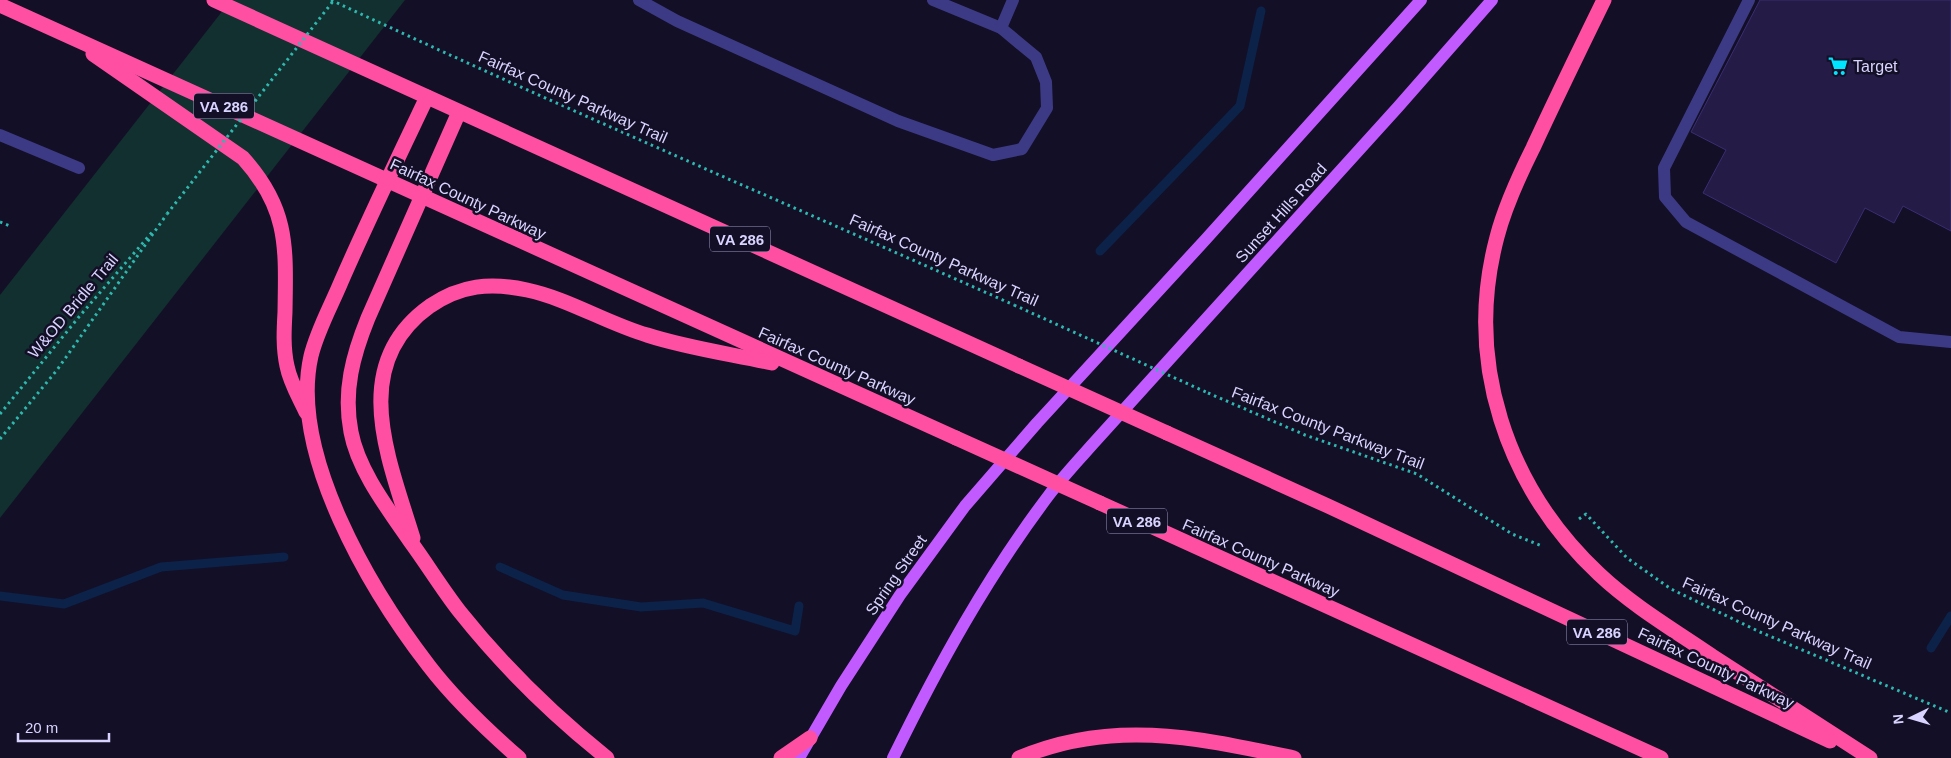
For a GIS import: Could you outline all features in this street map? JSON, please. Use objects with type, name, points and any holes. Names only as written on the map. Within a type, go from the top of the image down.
[{"type":"highway","name":"Fairfax County Parkway","points":[[214,0],[1328,506],[1866,758]]},
{"type":"highway","points":[[1604,0],[1523,169],[1497,235],[1491,264],[1485,331],[1491,383],[1501,422],[1513,454],[1547,514],[1579,556],[1601,577],[1664,624],[1870,758]]},
{"type":"highway","name":"Fairfax County Parkway","points":[[0,5],[422,198],[1661,758]]},
{"type":"highway","points":[[61,32],[243,158],[270,194],[280,217],[285,242],[284,345],[287,366],[292,383],[309,419]]},
{"type":"highway","points":[[427,97],[353,254],[318,336],[308,374],[309,419],[312,442],[321,472],[349,538],[401,627],[430,667],[494,736],[519,758]]},
{"type":"highway","points":[[459,112],[357,345],[348,390],[348,414],[351,434],[375,489],[454,605],[488,646],[556,716],[607,758]]},
{"type":"highway","points":[[417,551],[396,482],[384,430],[380,385],[390,353],[405,327],[447,295],[466,288],[485,286],[526,289],[572,304],[646,335],[804,370]]},
{"type":"highway","points":[[1019,758],[1062,743],[1121,735],[1191,737],[1294,758]]},
{"type":"highway","points":[[781,758],[810,738]]},
{"type":"highway","points":[[588,743],[620,758]]},
{"type":"main road","name":"Spring Street","points":[[799,758],[865,649],[934,547],[965,506],[1037,422],[1206,239],[1421,0]]},
{"type":"main road","name":"Sunset Hills Road","points":[[893,758],[940,666],[987,585],[1050,493],[1492,0]]},
{"type":"street","points":[[639,0],[677,20],[898,121],[993,155],[1022,149],[1047,108],[1046,82],[1036,57],[1001,28],[933,0]]},
{"type":"street","points":[[1001,28],[1012,0]]},
{"type":"street","points":[[1749,0],[1664,168],[1665,197],[1686,222],[1899,337],[1951,342]]},
{"type":"street","points":[[0,135],[79,168]]},
{"type":"path","points":[[0,439],[58,370],[167,214],[332,0]]},
{"type":"path","name":"Fairfax County Parkway Trail","points":[[332,0],[609,127],[855,234],[1208,393],[1305,435],[1417,474],[1512,534],[1543,547]]},
{"type":"path","name":"W&OD Bridle Trail","points":[[0,414],[78,318],[167,214]]},
{"type":"path","points":[[0,222],[10,226]]},
{"type":"path","name":"Fairfax County Parkway Trail","points":[[1586,514],[1627,558],[1671,589],[1760,632],[1951,713]]},
{"type":"green space","points":[[231,0],[405,0],[0,518],[0,295]]},
{"type":"building","name":"Target","points":[[1760,0],[1951,0],[1951,231],[1903,206],[1894,223],[1865,208],[1836,263],[1703,193],[1726,150],[1691,132]]},
{"type":"waterway","points":[[1100,251],[1240,106],[1261,11]]},
{"type":"waterway","points":[[0,596],[64,604],[161,567],[284,557]]},
{"type":"waterway","points":[[500,567],[563,595],[641,607],[703,603],[795,631],[799,606]]},
{"type":"waterway","points":[[1931,648],[1951,616]]},
{"type":"place","name":"Target","points":[[1838,66]]}]
